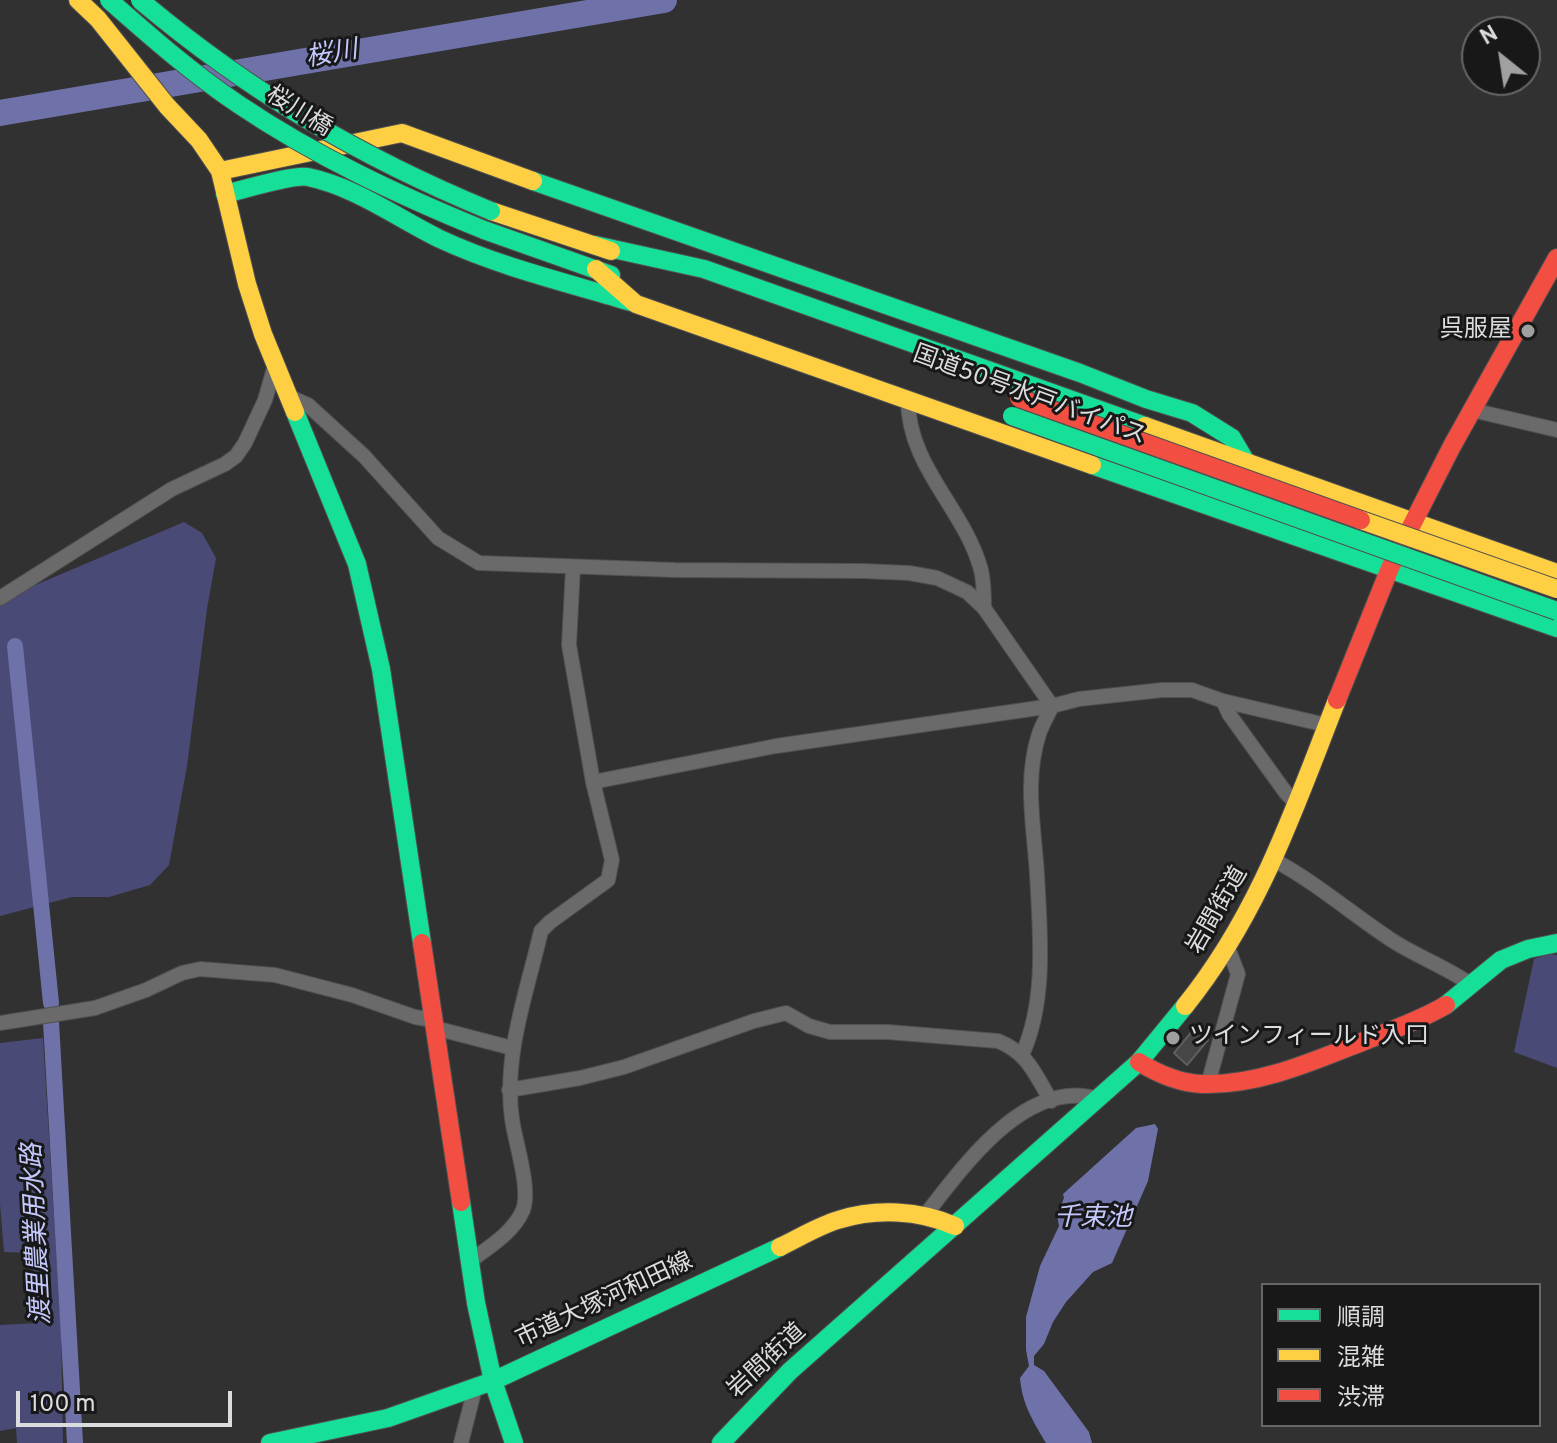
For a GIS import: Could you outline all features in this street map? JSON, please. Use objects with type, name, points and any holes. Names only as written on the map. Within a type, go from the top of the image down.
[{"type":"main road","points":[[78,0],[98,19],[167,106],[199,140],[220,171],[247,284],[275,365],[357,564],[381,669],[484,1343],[484,1384],[514,1443]]},
{"type":"main road","name":"桜川橋","points":[[109,0],[204,80],[288,135],[372,183],[484,230],[596,269]]},
{"type":"main road","name":"桜川橋","points":[[140,0],[221,67],[299,118],[383,165],[491,211]]},
{"type":"main road","points":[[220,171],[402,133],[1192,413],[1232,438],[1245,460]]},
{"type":"main road","points":[[225,194],[305,176],[349,193],[441,239],[493,260],[914,388],[1557,628]]},
{"type":"main road","name":"国道50号水戸バイパス","points":[[491,211],[595,245],[1557,589]]},
{"type":"main road","points":[[595,245],[704,269],[1557,573]]},
{"type":"main road","name":"岩間街道","points":[[721,1443],[790,1371],[1139,1062],[1194,996],[1228,948],[1274,860],[1390,568],[1472,410],[1557,258]]},
{"type":"main road","points":[[596,269],[636,304]]},
{"type":"main road","points":[[596,269],[638,284]]},
{"type":"main road","name":"国道50号水戸バイパス","points":[[1004,414],[1557,611]]},
{"type":"main road","points":[[1139,1062],[1171,1078],[1208,1084],[1246,1080],[1334,1053],[1410,1023],[1448,1003],[1494,964],[1516,952],[1557,943]]},
{"type":"main road","name":"市道大塚河和田線","points":[[270,1443],[388,1418],[484,1384],[811,1230],[862,1214],[892,1212],[926,1214],[955,1226]]},
{"type":"street","points":[[0,598],[172,489],[236,456],[265,400],[275,365]]},
{"type":"street","points":[[914,388],[907,420],[933,483],[946,498],[973,546],[982,572],[984,608]]},
{"type":"street","points":[[288,396],[308,405],[364,456],[438,538],[479,563],[909,573],[937,578],[967,592],[984,608],[1052,706]]},
{"type":"street","points":[[1472,410],[1557,430]]},
{"type":"street","points":[[470,1261],[491,1246],[523,1209],[525,1189],[509,1090],[512,1048],[541,931],[608,880],[612,860],[593,782],[569,645],[573,567]]},
{"type":"street","points":[[593,782],[776,746],[1052,706],[1079,699],[1162,690],[1192,690],[1223,701],[1326,725]]},
{"type":"street","points":[[1223,701],[1229,714],[1296,803]]},
{"type":"street","points":[[1022,1055],[1035,1012],[1039,961],[1037,872],[1030,818],[1031,777],[1040,733],[1052,706]]},
{"type":"street","points":[[1274,860],[1298,873],[1396,943],[1470,984]]},
{"type":"street","points":[[1208,1084],[1238,974],[1228,948]]},
{"type":"street","points":[[0,1023],[95,1008],[182,973],[200,969],[275,975],[352,995],[512,1048]]},
{"type":"street","points":[[509,1090],[624,1067],[754,1021],[786,1013],[809,1026],[830,1032],[888,1032],[998,1041],[1022,1055],[1051,1101]]},
{"type":"street","points":[[926,1214],[994,1133],[1026,1112],[1051,1101],[1073,1096],[1098,1099]]},
{"type":"street","points":[[461,1443],[484,1384]]},
{"type":"shaded area","points":[[184,522],[202,533],[216,558],[187,766],[169,865],[150,885],[109,897],[72,897],[0,916],[0,600]]},
{"type":"shaded area","points":[[1548,954],[1557,955],[1557,1068],[1514,1052],[1534,959]]},
{"type":"shaded area","points":[[43,1038],[61,1331],[63,1443],[17,1443],[16,1428],[0,1431],[0,1325],[38,1323],[31,1253],[4,1252],[0,1204],[0,1043]]},
{"type":"water","name":"千束池","points":[[1155,1124],[1158,1129],[1148,1181],[1112,1263],[1093,1272],[1066,1302],[1044,1344],[1034,1356],[1034,1365],[1044,1371],[1089,1432],[1092,1443],[1046,1443],[1026,1404],[1020,1378],[1029,1366],[1026,1317],[1040,1266],[1059,1226],[1057,1215],[1063,1194],[1136,1128]]},
{"type":"building","points":[[1198,1024],[1210,1033],[1205,1038],[1208,1040],[1187,1065],[1174,1053]]},
{"type":"waterway","name":"桜川","points":[[0,113],[664,0]]},
{"type":"waterway","name":"渡里農業用水路","points":[[15,646],[51,1003]]},
{"type":"waterway","name":"渡里農業用水路","points":[[51,1022],[75,1443]]},
{"type":"traffic: fast","points":[[109,0],[188,67],[267,123],[358,173],[484,230]]},
{"type":"traffic: fast","points":[[140,0],[222,64],[307,119],[396,168],[491,211]]},
{"type":"traffic: fast","points":[[225,194],[308,177],[360,195],[424,231],[486,258],[631,302]]},
{"type":"traffic: fast","points":[[533,181],[1192,413],[1232,438],[1245,460]]},
{"type":"traffic: fast","points":[[484,230],[611,275]]},
{"type":"traffic: fast","points":[[595,245],[704,269],[1145,426]]},
{"type":"traffic: fast","points":[[295,412],[357,564],[381,669],[422,943]]},
{"type":"traffic: fast","points":[[1012,416],[1557,611]]},
{"type":"traffic: fast","points":[[1092,465],[1557,628]]},
{"type":"traffic: fast","points":[[1446,1005],[1501,960],[1528,949],[1557,943]]},
{"type":"traffic: fast","points":[[721,1443],[790,1371],[1139,1062],[1185,1006]]},
{"type":"traffic: fast","points":[[461,1202],[476,1303],[493,1381],[514,1443]]},
{"type":"traffic: fast","points":[[270,1443],[388,1418],[493,1381],[780,1247]]},
{"type":"traffic: slow","points":[[78,0],[98,19],[167,106],[199,140],[220,171],[247,284],[263,334],[295,412]]},
{"type":"traffic: slow","points":[[220,171],[402,133],[533,181]]},
{"type":"traffic: slow","points":[[491,211],[611,251]]},
{"type":"traffic: slow","points":[[596,269],[636,304],[1092,465]]},
{"type":"traffic: slow","points":[[1145,426],[1557,573]]},
{"type":"traffic: slow","points":[[1361,520],[1557,589]]},
{"type":"traffic: slow","points":[[1185,1006],[1211,971],[1255,897],[1290,820],[1337,700]]},
{"type":"traffic: slow","points":[[780,1247],[831,1223],[852,1216],[882,1212],[912,1214],[955,1226]]},
{"type":"traffic: jam","points":[[1337,700],[1390,568],[1452,446],[1557,258]]},
{"type":"traffic: jam","points":[[1019,398],[1361,520]]},
{"type":"traffic: jam","points":[[422,943],[461,1202]]},
{"type":"traffic: jam","points":[[1139,1062],[1185,1082],[1223,1084],[1245,1081],[1307,1063],[1407,1024],[1446,1005]]},
{"type":"place","name":"呉服屋","points":[[1528,331]]},
{"type":"place","name":"ツインフィールド入口","points":[[1173,1038]]}]
